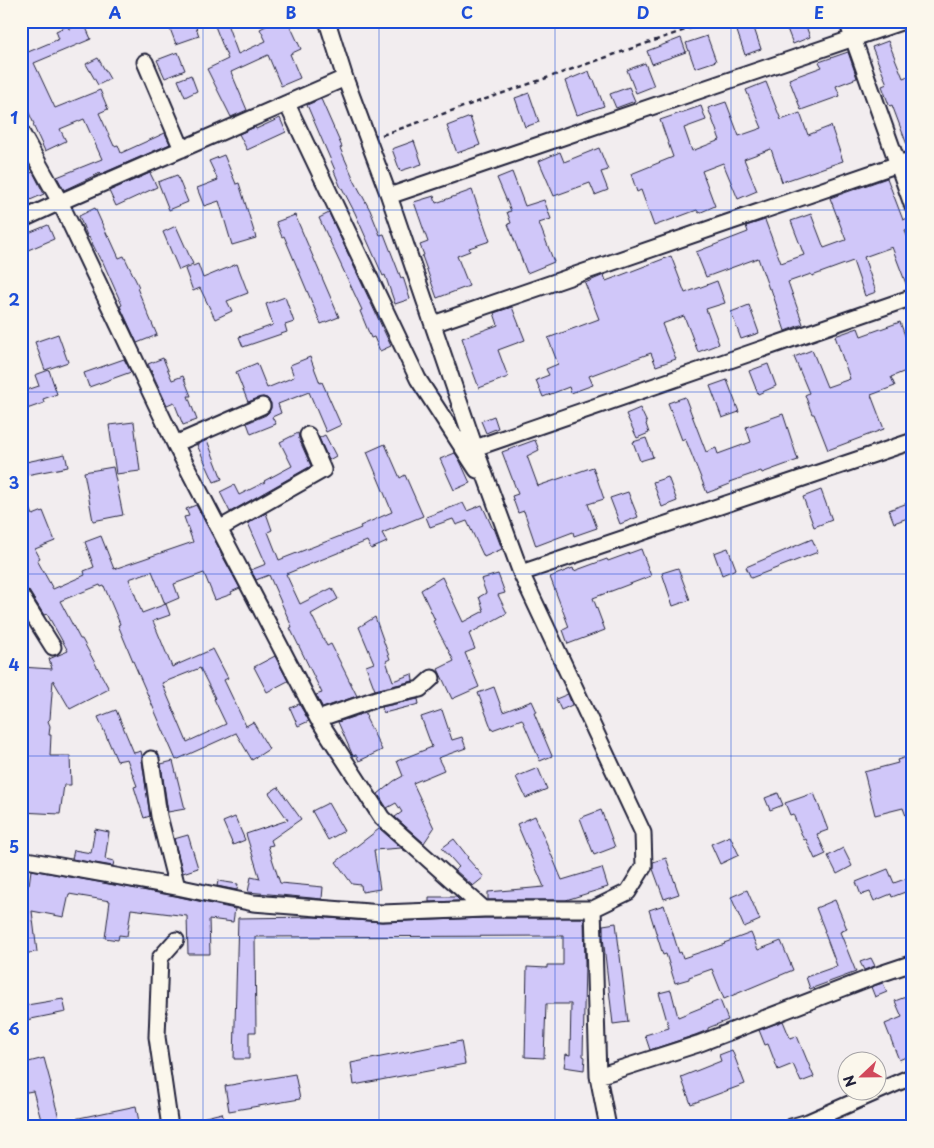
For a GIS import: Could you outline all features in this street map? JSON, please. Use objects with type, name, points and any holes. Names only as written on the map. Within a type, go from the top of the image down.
[{"type":"street","points":[[21,859],[177,887],[253,903],[382,913],[484,909],[593,909],[628,892],[644,866],[644,833],[521,573],[475,448],[389,196],[345,78],[327,21]]},
{"type":"street","points":[[847,21],[913,207]]},
{"type":"street","points":[[389,196],[904,21]]},
{"type":"street","points":[[145,62],[182,149]]},
{"type":"street","points":[[21,220],[345,78]]},
{"type":"street","points":[[287,104],[418,379],[494,497]]},
{"type":"street","points":[[21,132],[60,202],[175,444],[318,719],[382,818],[484,909]]},
{"type":"street","points":[[433,324],[913,159]]},
{"type":"street","points":[[475,448],[913,297]]},
{"type":"street","points":[[175,444],[262,406]]},
{"type":"street","points":[[219,529],[323,470],[308,435]]},
{"type":"street","points":[[521,573],[913,441]]},
{"type":"street","points":[[21,596],[53,647]]},
{"type":"street","points":[[318,719],[376,699],[420,689],[432,678]]},
{"type":"street","points":[[151,759],[159,816],[177,887]]},
{"type":"street","points":[[593,909],[598,1076],[608,1127]]},
{"type":"street","points":[[170,1127],[157,1037],[160,958],[176,940]]},
{"type":"street","points":[[598,1076],[698,1044],[913,963]]},
{"type":"street","points":[[791,1127],[808,1122],[913,1076]]},
{"type":"path","points":[[369,140],[711,21]]},
{"type":"building","points":[[167,21],[194,21],[199,36],[176,44]]},
{"type":"building","points":[[213,21],[226,21],[238,54],[266,41],[260,29],[276,21],[288,21],[301,49],[290,54],[300,78],[281,86],[268,55],[231,72],[247,110],[231,117],[207,69],[228,59]]},
{"type":"building","points":[[784,21],[804,21],[810,37],[793,44]]},
{"type":"building","points":[[84,23],[91,39],[34,63],[55,108],[100,90],[108,109],[99,113],[114,146],[118,145],[121,153],[165,133],[170,144],[64,190],[57,177],[102,159],[84,119],[60,129],[66,141],[45,151],[21,95],[21,55],[59,39],[56,31],[67,26],[69,29]]},
{"type":"building","points":[[753,25],[761,49],[745,55],[737,31]]},
{"type":"building","points":[[707,36],[716,61],[695,68],[686,43]]},
{"type":"building","points":[[681,38],[686,52],[652,64],[647,51]]},
{"type":"building","points":[[888,41],[903,78],[913,74],[913,150],[909,150],[892,105],[889,105],[882,86],[887,84],[872,47]]},
{"type":"building","points":[[178,52],[185,70],[165,78],[157,60]]},
{"type":"building","points":[[848,52],[857,78],[836,86],[840,96],[801,110],[789,79],[822,67],[819,62]]},
{"type":"building","points":[[98,58],[110,79],[98,85],[86,64]]},
{"type":"building","points":[[645,63],[654,86],[636,93],[627,70]]},
{"type":"building","points":[[589,71],[604,106],[577,115],[565,81]]},
{"type":"building","points":[[191,75],[197,91],[185,97],[178,80]]},
{"type":"building","points":[[766,82],[781,120],[800,113],[808,135],[831,126],[843,161],[782,182],[771,149],[744,159],[757,191],[738,199],[723,163],[702,171],[715,206],[699,213],[697,210],[654,226],[641,190],[637,192],[631,174],[673,157],[660,120],[701,106],[706,120],[684,128],[692,151],[720,140],[708,108],[726,102],[739,136],[762,128],[746,90]]},
{"type":"building","points":[[629,87],[635,101],[616,108],[610,94]]},
{"type":"building","points":[[529,93],[539,122],[525,127],[515,98]]},
{"type":"building","points":[[321,99],[355,182],[370,210],[380,235],[384,234],[401,278],[403,277],[410,299],[395,304],[385,275],[383,276],[355,213],[341,188],[307,105]]},
{"type":"building","points":[[470,117],[480,145],[457,153],[447,126]]},
{"type":"building","points":[[280,118],[286,132],[247,150],[239,134],[255,127],[256,129]]},
{"type":"building","points":[[414,141],[422,164],[400,171],[392,149]]},
{"type":"building","points":[[599,148],[608,170],[601,172],[608,190],[595,195],[590,183],[554,196],[539,161],[560,152],[564,162]]},
{"type":"building","points":[[224,155],[236,184],[239,183],[256,238],[232,245],[219,201],[204,206],[197,188],[218,180],[209,161]]},
{"type":"building","points":[[33,172],[44,194],[21,204],[21,177]]},
{"type":"building","points":[[512,172],[525,206],[544,200],[551,219],[539,223],[554,262],[527,273],[508,224],[511,223],[507,212],[511,211],[497,178]]},
{"type":"building","points":[[150,173],[157,187],[116,206],[109,191]]},
{"type":"building","points":[[177,175],[188,202],[169,210],[158,182]]},
{"type":"building","points":[[887,178],[903,220],[913,216],[913,228],[905,231],[913,250],[913,288],[908,289],[892,247],[864,257],[876,292],[865,296],[853,261],[812,276],[811,274],[788,282],[803,324],[785,331],[758,258],[706,277],[696,252],[748,232],[746,226],[765,220],[781,263],[804,255],[791,221],[811,214],[824,248],[846,240],[830,198]]},
{"type":"building","points":[[472,190],[490,241],[469,248],[470,251],[457,256],[469,286],[437,298],[422,256],[424,255],[420,245],[428,242],[414,202],[434,196],[436,203]]},
{"type":"building","points":[[95,208],[119,258],[124,256],[139,287],[137,288],[157,335],[137,343],[102,260],[88,238],[79,216]]},
{"type":"building","points":[[329,213],[391,346],[380,351],[374,337],[371,338],[360,311],[362,310],[319,218]]},
{"type":"building","points":[[295,215],[339,317],[321,324],[284,236],[282,237],[276,222]]},
{"type":"building","points":[[48,225],[54,239],[21,253],[21,236]]},
{"type":"building","points":[[176,226],[193,264],[179,270],[163,232]]},
{"type":"building","points":[[671,256],[685,293],[717,281],[725,303],[706,309],[719,344],[698,352],[684,316],[662,324],[676,359],[656,366],[651,353],[589,376],[593,385],[571,393],[569,387],[543,397],[536,380],[549,375],[546,369],[558,364],[548,338],[599,319],[585,283],[604,275],[606,281]]},
{"type":"building","points":[[198,264],[203,278],[237,264],[248,293],[227,301],[232,311],[215,319],[200,288],[193,291],[185,269]]},
{"type":"building","points":[[285,297],[294,322],[285,325],[287,332],[243,347],[239,337],[273,325],[266,304]]},
{"type":"building","points":[[749,305],[759,333],[741,339],[731,312]]},
{"type":"building","points":[[512,307],[525,340],[498,350],[508,377],[479,388],[462,338],[498,325],[494,313]]},
{"type":"building","points":[[900,322],[913,357],[913,368],[891,377],[895,386],[871,395],[884,429],[828,450],[805,395],[809,393],[794,357],[812,350],[827,387],[850,379],[835,336],[858,328],[861,336]]},
{"type":"building","points":[[58,334],[68,362],[45,370],[35,342]]},
{"type":"building","points":[[310,357],[320,383],[322,382],[341,425],[326,432],[309,392],[278,404],[281,413],[272,417],[276,424],[251,434],[247,423],[266,415],[271,408],[271,403],[267,398],[263,397],[248,402],[236,372],[257,363],[267,388],[294,377],[290,365]]},
{"type":"building","points":[[163,358],[172,380],[183,376],[191,396],[188,396],[197,420],[183,425],[174,402],[167,405],[148,364]]},
{"type":"building","points":[[124,359],[131,372],[89,387],[84,373]]},
{"type":"building","points":[[768,364],[776,386],[758,394],[749,371]]},
{"type":"building","points":[[49,370],[57,394],[43,399],[44,403],[21,411],[21,392],[39,386],[35,375]]},
{"type":"building","points":[[727,380],[739,412],[722,418],[710,386]]},
{"type":"building","points":[[685,397],[706,452],[716,448],[718,454],[751,442],[746,427],[783,414],[798,460],[729,482],[730,484],[707,493],[685,438],[682,440],[668,403]]},
{"type":"building","points":[[640,408],[647,423],[649,433],[637,438],[626,414]]},
{"type":"building","points":[[494,416],[498,428],[486,433],[481,421]]},
{"type":"building","points":[[134,422],[140,471],[116,474],[109,425]]},
{"type":"building","points":[[298,433],[311,466],[230,512],[220,492],[234,485],[239,495],[292,466],[280,442]]},
{"type":"building","points":[[325,435],[336,456],[329,460],[319,438]]},
{"type":"building","points":[[646,438],[653,457],[640,461],[633,442]]},
{"type":"building","points":[[207,440],[222,479],[214,482],[197,445]]},
{"type":"building","points":[[535,440],[539,450],[527,456],[538,486],[593,467],[604,499],[588,504],[597,528],[574,536],[573,532],[536,546],[524,511],[518,513],[512,496],[518,494],[502,452]]},
{"type":"building","points":[[385,444],[400,478],[405,475],[423,516],[382,533],[387,542],[371,549],[367,541],[286,574],[300,604],[332,588],[338,599],[311,614],[327,646],[331,644],[357,696],[323,708],[316,695],[322,693],[290,628],[292,627],[269,575],[256,580],[251,570],[266,564],[248,523],[266,513],[272,530],[268,532],[279,560],[361,528],[360,526],[392,512],[367,452]]},
{"type":"building","points":[[455,453],[470,483],[454,490],[440,459]]},
{"type":"building","points":[[65,454],[68,467],[21,476],[21,463]]},
{"type":"building","points":[[113,467],[123,515],[93,521],[84,472]]},
{"type":"building","points":[[668,477],[677,501],[662,507],[653,482]]},
{"type":"building","points":[[21,488],[33,515],[43,511],[55,541],[35,549],[40,558],[37,560],[53,589],[85,575],[84,571],[94,567],[85,542],[101,536],[114,569],[193,542],[184,517],[189,516],[186,509],[196,505],[240,588],[231,592],[232,594],[215,600],[204,573],[174,584],[179,598],[165,604],[152,571],[129,579],[142,613],[166,604],[170,615],[153,621],[172,667],[213,649],[228,678],[224,680],[246,726],[253,722],[269,749],[252,760],[236,733],[176,760],[118,625],[120,624],[104,586],[101,587],[100,585],[60,601],[109,689],[70,709],[53,680],[50,719],[48,721],[50,726],[49,735],[51,735],[50,756],[70,756],[71,785],[64,785],[60,814],[21,812],[21,667],[52,669],[49,659],[68,651],[47,614],[44,615],[29,591],[21,587]],"holes":[[[200,668],[226,724],[187,742],[162,683]]]},
{"type":"building","points":[[821,490],[832,520],[814,527],[803,497]]},
{"type":"building","points":[[628,492],[638,517],[620,524],[610,498]]},
{"type":"building","points":[[913,501],[913,516],[894,523],[889,510]]},
{"type":"building","points":[[463,503],[467,511],[482,505],[502,549],[484,557],[467,521],[456,525],[453,519],[430,527],[426,517]]},
{"type":"building","points":[[812,539],[818,552],[751,578],[746,567]]},
{"type":"building","points":[[728,548],[736,569],[722,575],[714,553]]},
{"type":"building","points":[[641,549],[651,576],[593,598],[605,630],[568,644],[563,630],[569,627],[550,577],[573,568],[574,571]]},
{"type":"building","points":[[678,568],[690,600],[673,606],[662,573]]},
{"type":"building","points":[[498,574],[505,593],[498,595],[507,613],[469,634],[475,649],[465,653],[479,687],[452,699],[438,669],[454,661],[433,621],[435,620],[421,590],[442,577],[463,622],[484,611],[479,597],[486,593],[481,579]]},
{"type":"building","points":[[375,617],[390,659],[386,661],[393,681],[412,674],[413,681],[375,690],[366,666],[374,663],[359,627]]},
{"type":"building","points":[[275,656],[288,681],[267,692],[254,667]]},
{"type":"building","points":[[494,687],[503,712],[532,701],[537,712],[534,713],[552,756],[540,761],[522,719],[492,730],[478,693]]},
{"type":"building","points":[[568,694],[572,705],[561,710],[556,699]]},
{"type":"building","points":[[418,699],[419,704],[384,713],[381,707]]},
{"type":"building","points":[[299,704],[309,721],[298,726],[290,708]]},
{"type":"building","points":[[116,710],[134,753],[141,751],[150,816],[144,818],[134,787],[137,786],[127,759],[117,761],[98,717]]},
{"type":"building","points":[[442,710],[452,740],[462,737],[466,748],[438,758],[444,770],[413,783],[434,828],[424,843],[395,817],[402,812],[396,803],[387,808],[378,794],[403,776],[397,761],[432,747],[421,717]]},
{"type":"building","points":[[365,713],[382,750],[359,761],[356,755],[353,756],[338,722]]},
{"type":"building","points":[[913,755],[912,832],[903,808],[875,815],[864,772],[898,763],[897,760]]},
{"type":"building","points":[[173,761],[185,809],[168,812],[161,764]]},
{"type":"building","points":[[538,768],[547,789],[526,798],[516,777]]},
{"type":"building","points":[[278,787],[301,819],[271,840],[273,845],[268,846],[280,883],[323,887],[322,899],[248,892],[251,877],[260,879],[246,834],[288,820],[269,793]]},
{"type":"building","points":[[778,793],[783,805],[770,810],[765,798]]},
{"type":"building","points":[[814,793],[828,830],[817,834],[826,854],[815,859],[806,839],[804,840],[793,814],[790,815],[785,803]]},
{"type":"building","points":[[328,803],[344,831],[328,840],[312,811]]},
{"type":"building","points":[[601,810],[615,847],[594,855],[580,818]]},
{"type":"building","points":[[535,816],[562,880],[602,868],[608,887],[566,900],[488,900],[488,892],[544,887],[517,824]]},
{"type":"building","points":[[235,817],[245,840],[233,845],[223,822]]},
{"type":"building","points":[[95,829],[109,832],[105,859],[114,861],[113,866],[72,859],[74,850],[91,853]]},
{"type":"building","points":[[379,829],[405,851],[401,848],[374,850],[380,889],[362,892],[361,885],[352,884],[336,862]]},
{"type":"building","points":[[188,835],[198,868],[183,873],[174,839]]},
{"type":"building","points":[[730,836],[739,855],[720,864],[711,844]]},
{"type":"building","points":[[454,839],[467,858],[484,877],[473,886],[455,870],[459,867],[442,848]]},
{"type":"building","points":[[843,848],[852,866],[837,874],[828,856]]},
{"type":"building","points":[[666,858],[679,894],[664,899],[653,869],[653,862]]},
{"type":"building","points":[[888,869],[894,883],[913,876],[913,889],[892,897],[891,894],[874,901],[870,892],[861,895],[856,882]]},
{"type":"building","points":[[31,870],[175,896],[235,909],[233,922],[209,919],[210,954],[188,954],[187,916],[131,909],[127,936],[119,935],[118,940],[105,938],[110,901],[69,894],[64,917],[32,911],[37,952],[21,954],[21,886],[29,885]]},
{"type":"building","points":[[218,881],[238,884],[237,890],[217,886]]},
{"type":"building","points":[[747,890],[760,920],[744,927],[731,897]]},
{"type":"building","points":[[429,897],[456,897],[460,901],[429,902]]},
{"type":"building","points":[[835,900],[847,929],[840,932],[856,972],[810,989],[806,977],[837,966],[816,908]]},
{"type":"building","points":[[664,905],[679,953],[681,952],[683,958],[751,933],[758,950],[781,941],[793,970],[724,999],[712,969],[675,983],[666,954],[663,955],[649,910]]},
{"type":"building","points":[[314,917],[382,922],[484,918],[584,918],[584,1070],[564,1067],[566,1054],[570,1055],[571,1004],[546,1004],[544,1058],[525,1057],[527,967],[547,968],[547,965],[563,965],[563,936],[255,937],[256,1032],[249,1032],[249,1059],[234,1059],[238,918]]},
{"type":"building","points":[[616,923],[628,1022],[613,1024],[603,925]]},
{"type":"building","points":[[871,958],[875,966],[864,970],[860,962]]},
{"type":"building","points":[[883,983],[887,992],[875,997],[871,987]]},
{"type":"building","points":[[671,990],[678,1017],[720,1000],[728,1020],[695,1035],[650,1050],[645,1035],[669,1028],[659,993]]},
{"type":"building","points":[[908,996],[913,1006],[913,1054],[899,1060],[885,1024],[902,1017],[895,1001]]},
{"type":"building","points":[[63,999],[66,1012],[21,1021],[21,1006]]},
{"type":"building","points":[[783,1021],[790,1038],[797,1036],[814,1077],[801,1082],[793,1064],[778,1070],[768,1044],[765,1045],[759,1030]]},
{"type":"building","points":[[461,1041],[465,1064],[354,1085],[351,1063]]},
{"type":"building","points":[[732,1050],[745,1084],[691,1104],[681,1077],[721,1061],[719,1055]]},
{"type":"building","points":[[44,1058],[60,1122],[136,1106],[140,1127],[43,1127],[33,1091],[21,1093],[21,1064]]},
{"type":"building","points":[[295,1074],[300,1099],[229,1111],[225,1086]]},
{"type":"building","points":[[222,1113],[226,1127],[185,1127],[185,1122]]}]
